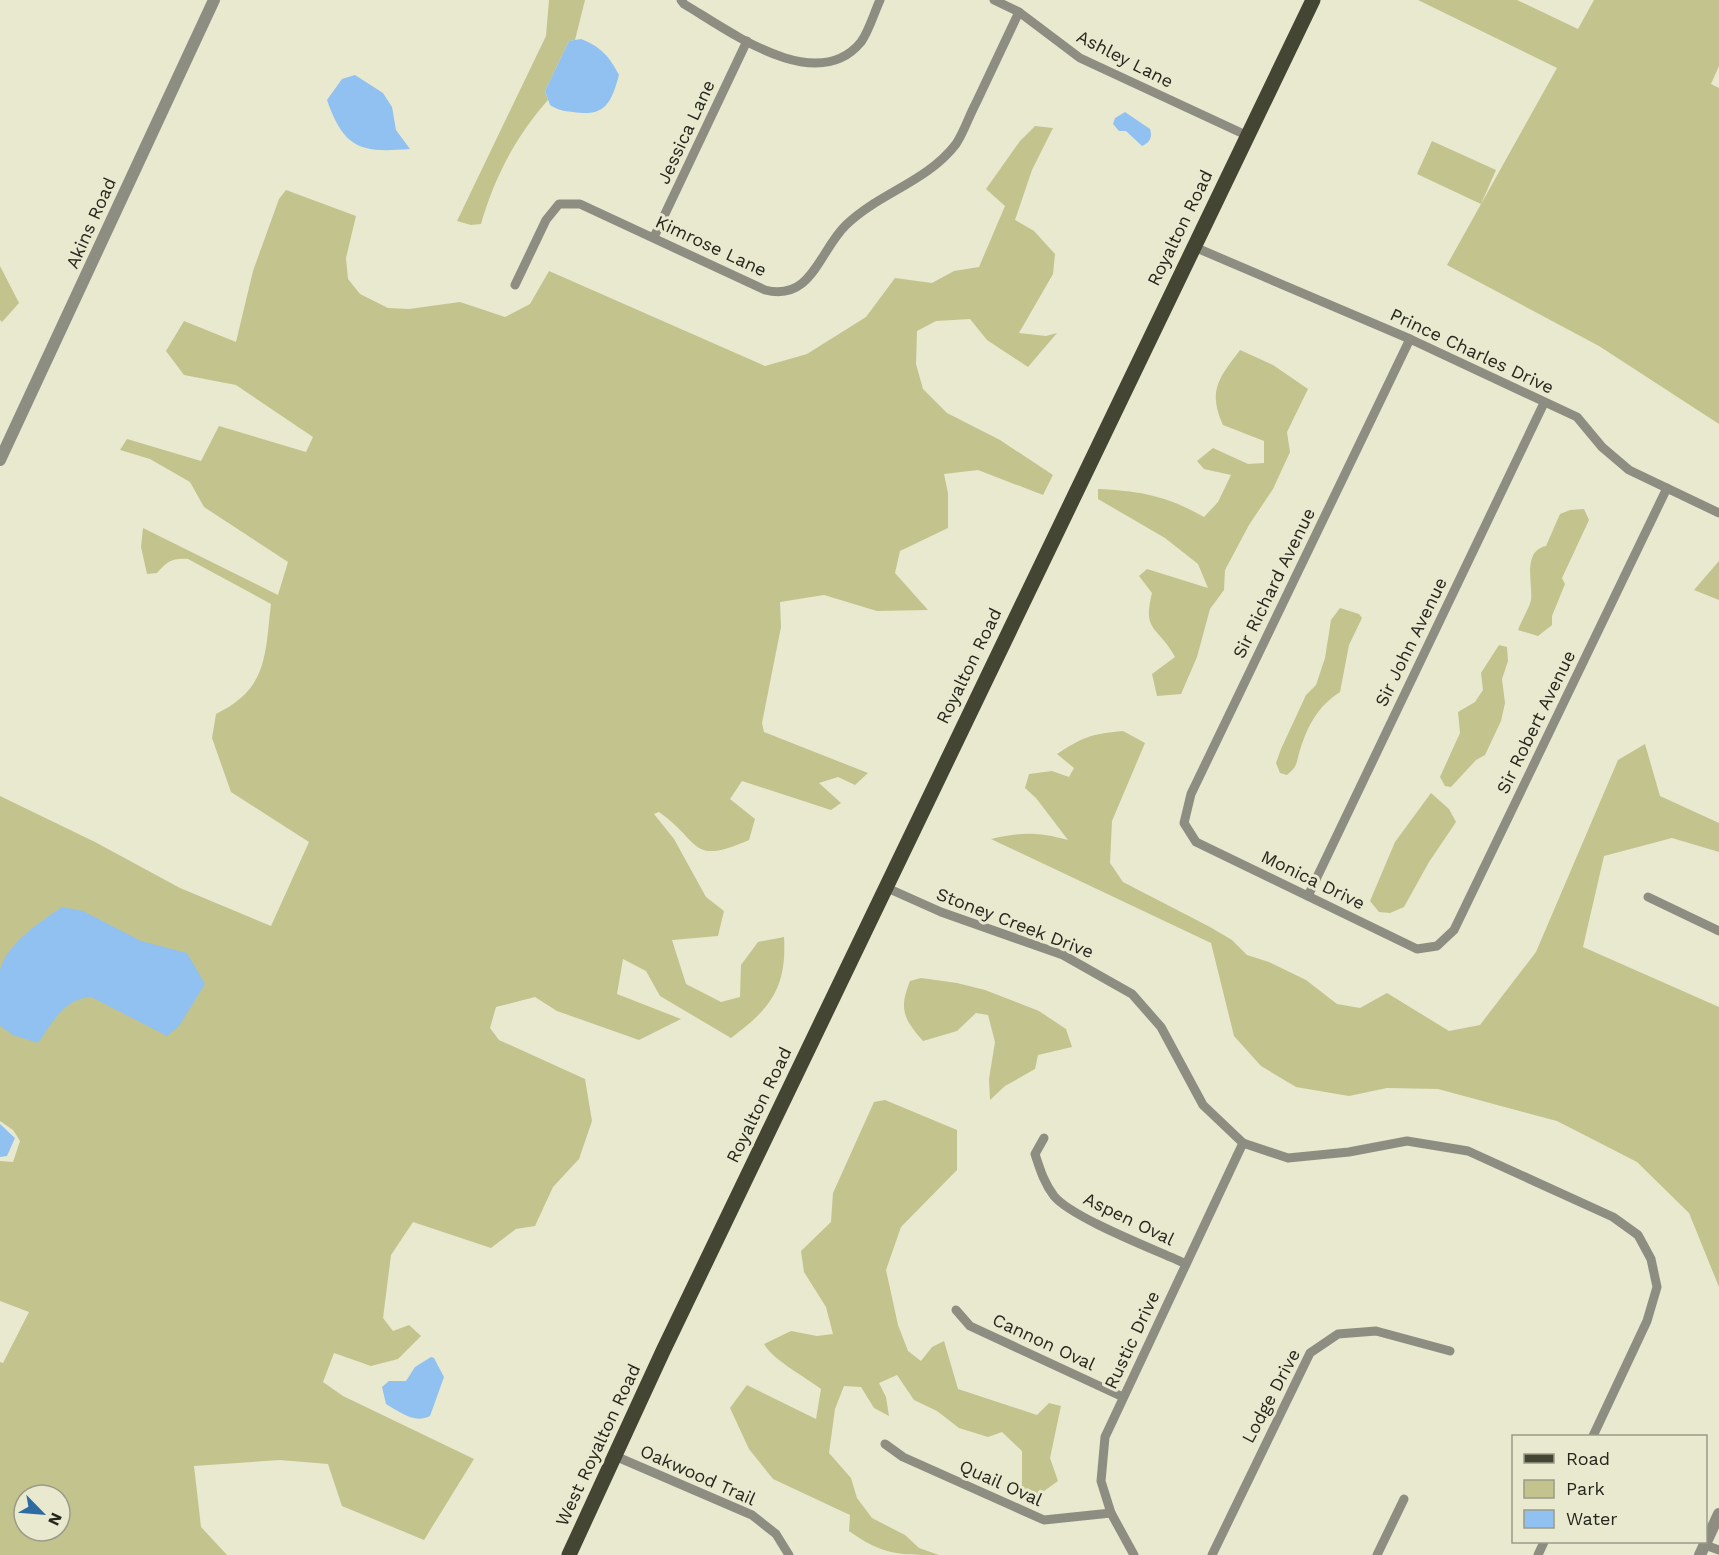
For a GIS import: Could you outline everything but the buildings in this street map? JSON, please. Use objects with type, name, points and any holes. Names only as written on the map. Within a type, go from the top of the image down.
[{"type":"main road","name":"Royalton Road","points":[[663,1351],[1192,246],[1313,0]]},
{"type":"main road","name":"West Royalton Road","points":[[569,1555],[663,1351]]},
{"type":"street","name":"Akins Road","points":[[0,460],[214,0]]},
{"type":"street","points":[[681,0],[684,4],[747,41],[790,61],[817,63],[841,57],[861,41],[880,0]]},
{"type":"street","name":"Ashley Lane","points":[[994,0],[1019,12],[1080,58],[1248,136]]},
{"type":"street","name":"Kimrose Lane","points":[[516,285],[546,220],[559,204],[580,204],[765,290],[780,294],[798,288],[808,280],[834,236],[854,217],[931,170],[956,143],[1019,12]]},
{"type":"street","name":"Jessica Lane","points":[[654,237],[747,41]]},
{"type":"street","name":"Prince Charles Drive","points":[[1192,246],[1410,339],[1577,417],[1602,447],[1629,470],[1719,513]]},
{"type":"street","name":"Sir Richard Avenue","points":[[1196,842],[1184,823],[1191,794],[1410,339]]},
{"type":"street","name":"Sir John Avenue","points":[[1308,896],[1544,403]]},
{"type":"street","name":"Sir Robert Avenue","points":[[1417,949],[1437,946],[1454,930],[1667,488]]},
{"type":"street","name":"Monica Drive","points":[[1196,842],[1417,949]]},
{"type":"street","name":"Stoney Creek Drive","points":[[885,887],[941,912],[1063,955],[1132,994],[1161,1027],[1203,1105],[1243,1143],[1288,1158],[1349,1152],[1407,1141],[1468,1150],[1613,1217],[1638,1235],[1651,1259],[1656,1287],[1647,1321],[1594,1435]]},
{"type":"street","points":[[1648,897],[1719,931]]},
{"type":"street","name":"Aspen Oval","points":[[1044,1138],[1035,1154],[1042,1177],[1055,1197],[1074,1212],[1186,1264]]},
{"type":"street","name":"Rustic Drive","points":[[1134,1555],[1111,1514],[1101,1481],[1105,1437],[1243,1143]]},
{"type":"street","name":"Cannon Oval","points":[[956,1310],[970,1326],[1124,1397]]},
{"type":"street","name":"Lodge Drive","points":[[1212,1555],[1310,1353],[1338,1334],[1376,1331],[1450,1351]]},
{"type":"street","name":"Quail Oval","points":[[885,1443],[903,1457],[1044,1520],[1111,1514]]},
{"type":"street","name":"Oakwood Trail","points":[[615,1456],[752,1515],[776,1534],[789,1555]]},
{"type":"street","points":[[1377,1555],[1404,1499]]},
{"type":"street","points":[[1707,1539],[1719,1514]]},
{"type":"street","points":[[1702,1550],[1719,1550]]},
{"type":"green space","points":[[549,0],[585,0],[575,40],[569,41],[545,91],[548,100],[526,128],[507,158],[492,190],[481,224],[471,225],[457,221],[546,36]]},
{"type":"green space","points":[[1418,0],[1517,0],[1578,29],[1594,0],[1719,0],[1719,66],[1711,84],[1719,88],[1719,424],[1599,346],[1447,265],[1557,68]]},
{"type":"green space","points":[[1035,126],[1053,128],[1032,170],[1015,220],[1034,231],[1055,254],[1053,274],[1019,333],[1046,336],[1057,333],[1028,367],[987,340],[970,319],[936,321],[917,331],[916,364],[923,389],[947,413],[1000,440],[1053,475],[1043,495],[978,470],[944,474],[948,493],[948,528],[900,551],[895,573],[928,610],[877,611],[824,595],[780,602],[781,627],[762,723],[764,732],[868,773],[855,785],[838,777],[819,783],[841,803],[831,810],[742,781],[730,799],[755,819],[749,840],[716,851],[698,847],[659,812],[654,814],[674,839],[706,897],[724,911],[718,936],[672,940],[686,984],[721,1002],[740,997],[741,965],[758,942],[784,937],[784,955],[779,984],[766,1007],[756,1017],[731,1038],[660,996],[646,971],[623,959],[617,994],[681,1019],[639,1040],[557,1011],[535,997],[496,1007],[490,1028],[499,1040],[585,1079],[592,1121],[579,1159],[553,1187],[535,1226],[516,1229],[491,1248],[413,1222],[391,1255],[383,1318],[393,1331],[409,1325],[421,1336],[398,1359],[371,1366],[334,1353],[323,1382],[343,1396],[474,1459],[424,1540],[342,1506],[328,1464],[280,1460],[194,1466],[201,1527],[227,1555],[0,1555],[0,1362],[3,1363],[29,1312],[0,1301],[0,1161],[13,1162],[20,1141],[13,1130],[0,1121],[0,796],[95,842],[180,888],[271,926],[309,842],[231,792],[212,738],[216,714],[246,693],[255,682],[261,669],[265,655],[271,604],[188,559],[174,560],[167,563],[157,573],[147,574],[141,547],[143,528],[278,595],[288,562],[204,507],[190,482],[150,459],[120,450],[127,439],[201,461],[219,426],[306,452],[313,437],[236,385],[184,375],[166,351],[184,321],[236,342],[253,271],[279,199],[286,190],[356,216],[346,258],[348,279],[360,294],[388,308],[409,309],[460,302],[505,317],[530,304],[549,271],[765,366],[807,354],[866,317],[895,278],[932,283],[954,271],[979,267],[1005,206],[986,189],[1020,141]]},
{"type":"green space","points":[[1432,141],[1496,170],[1481,204],[1417,174]]},
{"type":"green space","points":[[0,266],[19,303],[2,322],[0,320]]},
{"type":"green space","points":[[1240,350],[1273,365],[1308,389],[1287,432],[1290,452],[1273,489],[1249,525],[1225,570],[1224,590],[1210,609],[1197,657],[1181,694],[1157,696],[1152,674],[1175,657],[1150,622],[1149,606],[1152,593],[1139,576],[1147,569],[1208,588],[1198,564],[1165,538],[1098,499],[1098,489],[1128,491],[1166,499],[1204,517],[1218,502],[1231,475],[1204,469],[1197,461],[1213,448],[1248,464],[1264,463],[1264,441],[1223,425],[1218,413],[1216,393],[1218,384]]},
{"type":"green space","points":[[1584,509],[1589,520],[1562,578],[1565,584],[1552,616],[1552,625],[1538,636],[1518,630],[1531,600],[1530,569],[1534,554],[1546,546],[1560,514],[1570,510]]},
{"type":"green space","points":[[1719,561],[1719,600],[1694,590]]},
{"type":"green space","points":[[1340,608],[1359,614],[1362,618],[1349,645],[1340,692],[1326,703],[1315,717],[1293,769],[1287,775],[1280,773],[1276,763],[1281,749],[1306,695],[1316,685],[1325,658],[1331,620]]},
{"type":"green space","points":[[1499,645],[1507,647],[1508,661],[1502,679],[1505,703],[1501,721],[1485,755],[1476,760],[1451,787],[1445,786],[1440,777],[1460,733],[1458,712],[1475,702],[1483,690],[1481,673]]},
{"type":"green space","points":[[1123,731],[1145,743],[1112,821],[1110,863],[1123,882],[1210,927],[1232,940],[1247,955],[1269,962],[1306,980],[1337,1004],[1360,1008],[1387,993],[1449,1031],[1480,1025],[1536,952],[1618,760],[1645,744],[1660,796],[1719,823],[1719,852],[1672,838],[1604,856],[1583,947],[1719,1007],[1719,1287],[1689,1213],[1637,1162],[1557,1121],[1438,1089],[1387,1088],[1349,1096],[1296,1087],[1261,1066],[1234,1036],[1211,943],[991,839],[1030,834],[1068,840],[1036,798],[1025,788],[1029,774],[1052,771],[1069,777],[1074,768],[1057,754],[1088,737]]},
{"type":"green space","points":[[1431,793],[1449,809],[1456,822],[1429,862],[1404,907],[1390,913],[1379,912],[1370,901],[1395,842]]},
{"type":"green space","points":[[921,978],[985,990],[1039,1011],[1066,1029],[1072,1047],[1038,1055],[1035,1069],[1005,1086],[990,1100],[989,1079],[995,1042],[988,1015],[976,1013],[957,1031],[923,1041],[907,1019],[904,1006],[910,981]]},
{"type":"green space","points":[[885,1100],[957,1130],[957,1170],[901,1227],[886,1270],[898,1325],[908,1351],[921,1361],[932,1347],[944,1341],[958,1389],[1037,1415],[1049,1403],[1061,1406],[1050,1458],[1058,1481],[1033,1499],[1022,1489],[1022,1451],[1002,1432],[988,1437],[959,1428],[937,1411],[914,1400],[897,1375],[879,1383],[886,1397],[889,1416],[874,1408],[861,1387],[844,1386],[835,1409],[829,1453],[851,1478],[857,1498],[872,1518],[905,1535],[919,1548],[939,1555],[901,1554],[872,1545],[849,1531],[850,1515],[773,1479],[749,1449],[730,1408],[747,1385],[816,1419],[821,1389],[782,1362],[764,1344],[791,1331],[817,1336],[833,1334],[826,1307],[804,1272],[801,1251],[831,1222],[833,1193],[874,1102]]},
{"type":"water","points":[[581,39],[604,53],[619,75],[613,94],[605,106],[600,110],[584,113],[569,112],[550,105],[545,91],[569,41]]},
{"type":"water","points":[[355,75],[383,93],[392,107],[396,130],[410,149],[367,148],[356,144],[340,129],[327,100],[342,79]]},
{"type":"water","points":[[1125,112],[1150,129],[1151,138],[1144,145],[1142,146],[1126,131],[1119,131],[1113,124],[1115,118]]},
{"type":"water","points":[[62,907],[83,911],[141,941],[187,953],[205,984],[179,1026],[167,1036],[91,997],[82,998],[66,1007],[38,1043],[13,1035],[0,1026],[0,970],[4,960],[25,934]]},
{"type":"water","points":[[0,1124],[15,1138],[7,1156],[0,1157]]},
{"type":"water","points":[[431,1357],[434,1358],[444,1377],[430,1416],[413,1418],[386,1404],[382,1387],[389,1381],[406,1381],[415,1367]]}]
